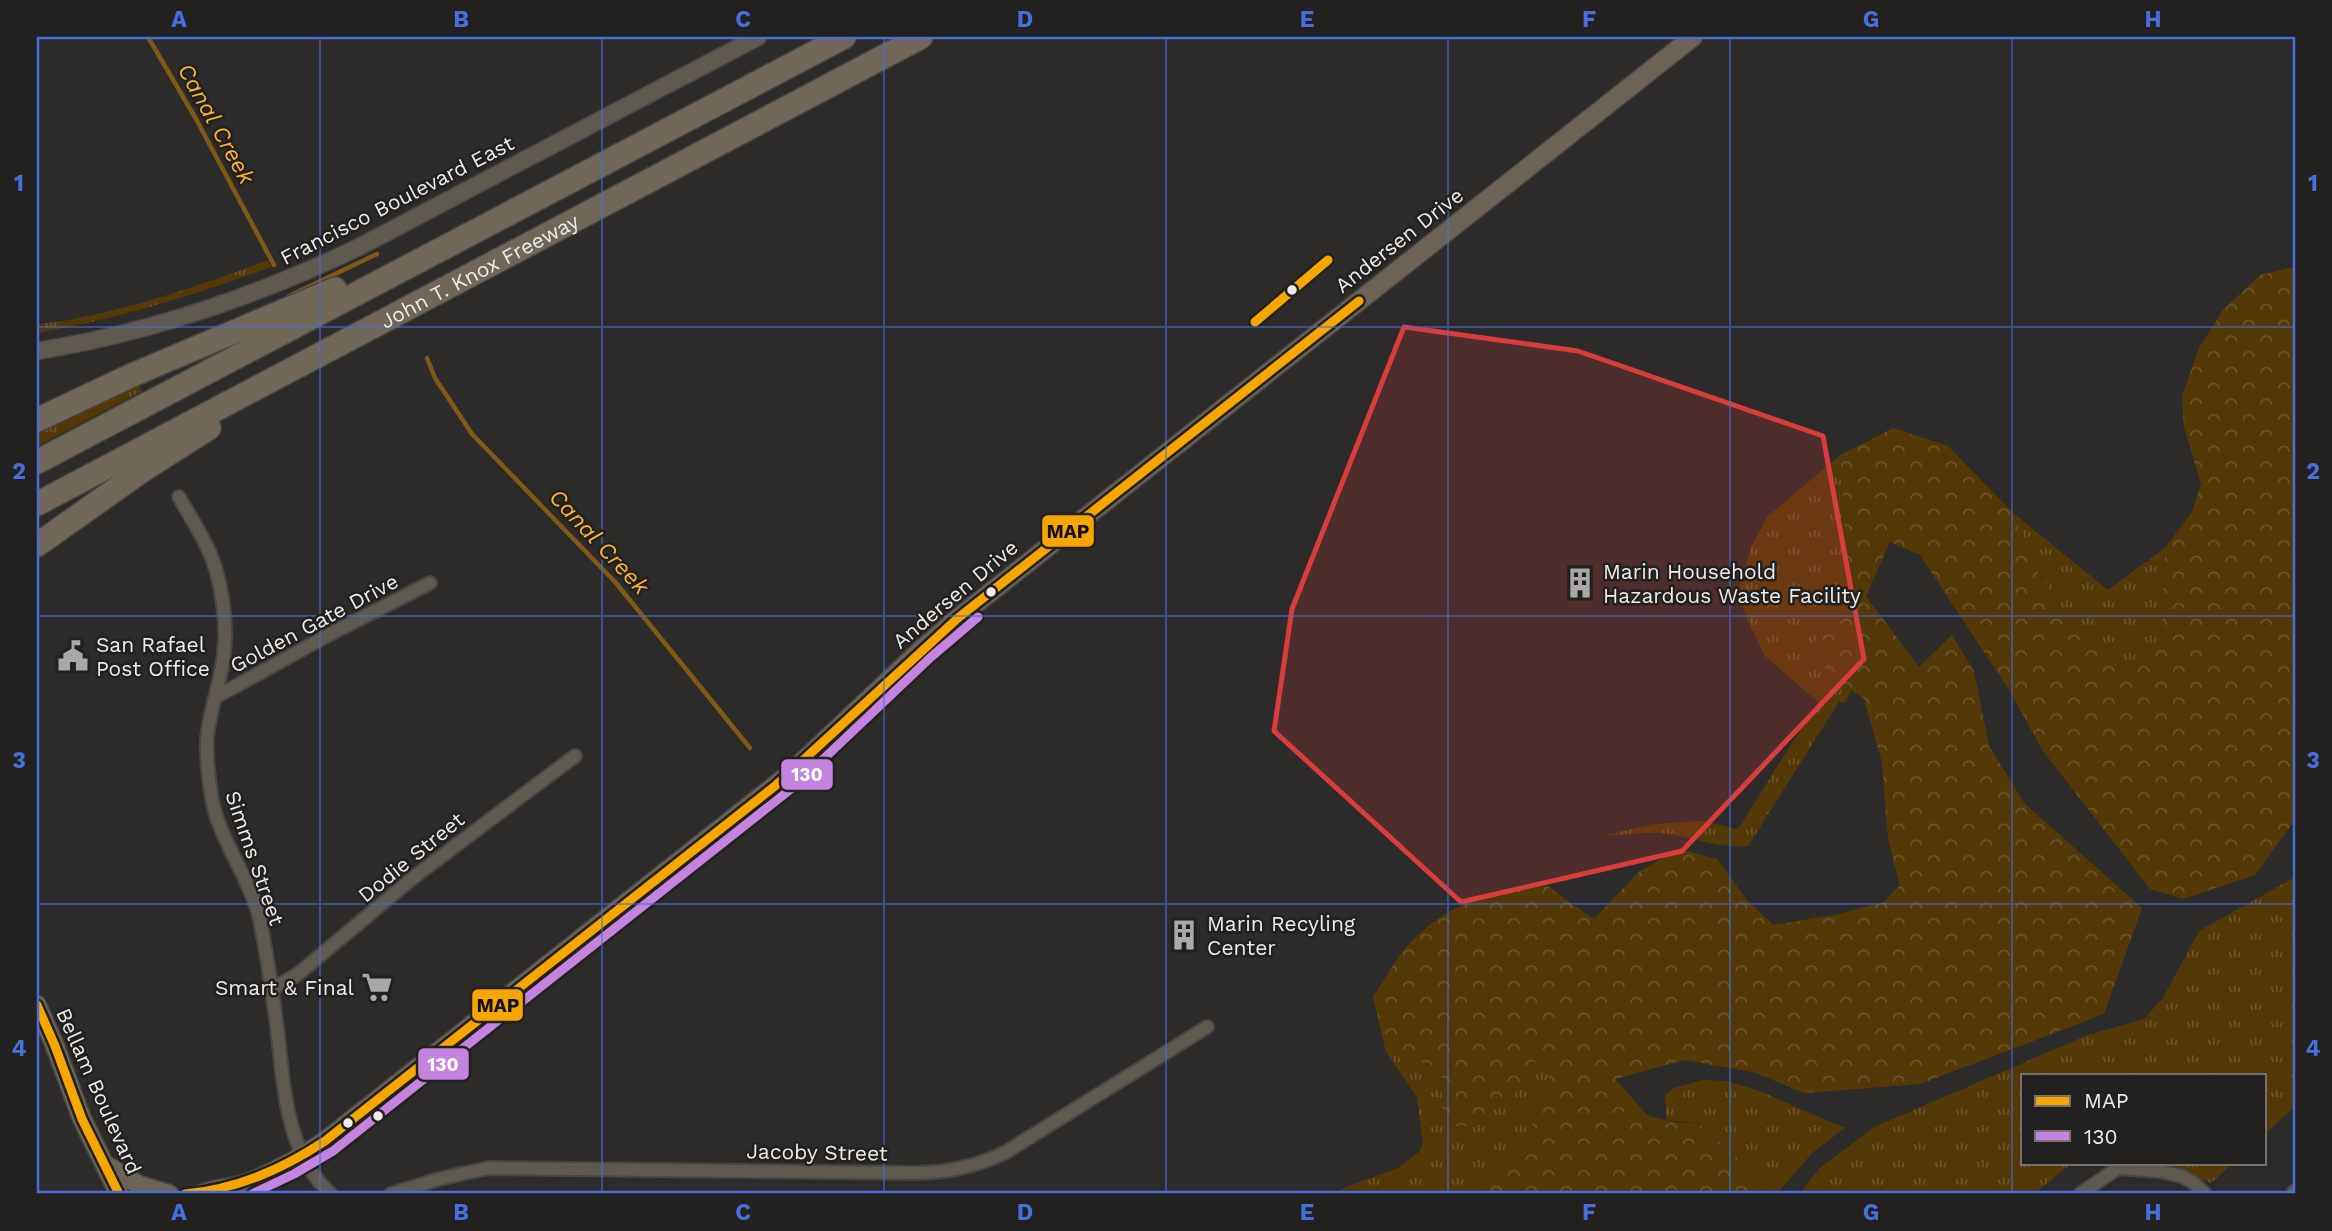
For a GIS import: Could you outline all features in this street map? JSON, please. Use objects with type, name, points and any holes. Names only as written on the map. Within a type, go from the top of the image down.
[{"type":"highway","name":"John T. Knox Freeway","points":[[465,236],[844,37]]},
{"type":"highway","name":"John T. Knox Freeway","points":[[37,504],[922,37]]},
{"type":"highway","points":[[37,420],[144,370],[465,236]]},
{"type":"highway","points":[[37,461],[465,236]]},
{"type":"highway","points":[[37,545],[165,456],[362,331]]},
{"type":"main road","name":"Andersen Drive","points":[[197,1194],[244,1189],[325,1141],[775,786],[958,618],[1693,37]]},
{"type":"main road","name":"Bellam Boulevard","points":[[37,1005],[82,1119],[119,1194]]},
{"type":"main road","points":[[102,1161],[139,1185],[169,1194]]},
{"type":"street","name":"Francisco Boulevard East","points":[[37,351],[155,325],[294,277],[382,235],[758,37]]},
{"type":"street","name":"Simms Street","points":[[178,497],[215,566],[225,633],[224,654],[208,729],[211,795],[223,836],[253,897],[272,989],[287,1108],[302,1156]]},
{"type":"street","name":"Golden Gate Drive","points":[[216,697],[430,583]]},
{"type":"street","name":"Dodie Street","points":[[272,989],[299,974],[414,877],[575,756]]},
{"type":"street","name":"Jacoby Street","points":[[391,1194],[450,1176],[488,1168],[913,1173],[963,1168],[1006,1152],[1207,1027]]},
{"type":"street","points":[[302,1156],[318,1182],[331,1194]]},
{"type":"street","points":[[2080,1194],[2118,1168],[2159,1171],[2180,1176],[2194,1183],[2204,1194]]},
{"type":"highlighted area","points":[[1404,327],[1578,351],[1823,436],[1864,659],[1682,851],[1461,902],[1274,731],[1292,609]]},
{"type":"green space","points":[[268,260],[271,267],[184,296],[96,321],[37,333],[37,324],[124,308]]},
{"type":"green space","points":[[2293,267],[2295,816],[2255,875],[2183,899],[2150,889],[2043,751],[2009,690],[1920,555],[1890,542],[1866,596],[1919,667],[1952,635],[1974,671],[1989,746],[2025,804],[2142,908],[2104,1014],[1920,1084],[1804,1093],[1753,1072],[1684,1060],[1615,1079],[1648,1116],[1674,1122],[1698,1123],[1735,1156],[1767,1194],[1486,1194],[1487,1185],[1528,1135],[1550,1073],[1533,1061],[1516,1092],[1466,1126],[1443,1126],[1441,1068],[1386,1052],[1373,997],[1405,949],[1425,929],[1457,908],[1490,896],[1527,889],[1547,886],[1594,919],[1640,871],[1679,849],[1717,859],[1746,899],[1773,925],[1839,914],[1884,902],[1900,885],[1888,839],[1882,763],[1864,699],[1827,673],[1815,641],[1841,595],[1846,556],[1840,455],[1893,428],[1948,446],[2013,513],[2032,563],[2065,614],[2089,628],[2120,668],[2143,663],[2161,647],[2165,548],[2192,512],[2201,484],[2184,427],[2182,396],[2199,348],[2223,310],[2260,275]]},
{"type":"green space","points":[[136,381],[142,391],[37,446],[37,427]]},
{"type":"green space","points":[[1840,455],[1846,556],[1841,595],[1815,641],[1827,673],[1851,690],[1845,703],[1839,702],[1748,846],[1726,846],[1662,833],[1602,836],[1654,824],[1702,821],[1738,829],[1818,702],[1764,655],[1740,599],[1740,583],[1751,547],[1767,517]]},
{"type":"green space","points":[[2013,513],[2108,590],[2165,548],[2161,648],[2143,663],[2120,668],[2089,628],[2065,614],[2032,563]]},
{"type":"green space","points":[[2295,877],[2295,1106],[2266,1133],[2266,1074],[2021,1074],[2021,1164],[2072,1164],[2034,1194],[1799,1194],[1820,1168],[1874,1127],[2088,1035],[2144,1019],[2163,998],[2199,931]]},
{"type":"green space","points":[[1386,1052],[1441,1068],[1443,1125],[1533,1061],[1550,1073],[1528,1135],[1487,1185],[1486,1194],[1335,1194],[1343,1188],[1398,1168],[1420,1151],[1423,1143],[1417,1097]]},
{"type":"green space","points":[[1703,1080],[1726,1081],[1759,1091],[1845,1128],[1812,1153],[1778,1192],[1767,1194],[1735,1156],[1698,1123],[1666,1120],[1665,1095],[1674,1088]]},
{"type":"green space","points":[[2169,1164],[2232,1164],[2211,1183]]},
{"type":"waterway","name":"Canal Creek","points":[[148,37],[196,119],[274,265]]},
{"type":"waterway","name":"Canal Creek","points":[[289,296],[377,254]]},
{"type":"waterway","name":"Canal Creek","points":[[427,358],[435,378],[472,434],[616,583],[750,748]]},
{"type":"transit line","name":"MAP","points":[[1255,322],[1328,260]]},
{"type":"transit line","name":"MAP","points":[[185,1194],[241,1183],[292,1161],[325,1141],[775,786],[958,618],[1359,301]]},
{"type":"transit line","name":"130","points":[[252,1194],[333,1151],[796,785],[931,657],[978,617]]},
{"type":"transit line","name":"MAP","points":[[37,1005],[82,1119],[119,1194]]},
{"type":"place","name":"Marin Household Hazardous Waste Facility","points":[[1580,583]]},
{"type":"place","name":"San Rafael Post Office","points":[[73,656]]},
{"type":"place","name":"Marin Recyling Center","points":[[1184,935]]},
{"type":"place","name":"Smart & Final","points":[[377,987]]}]
